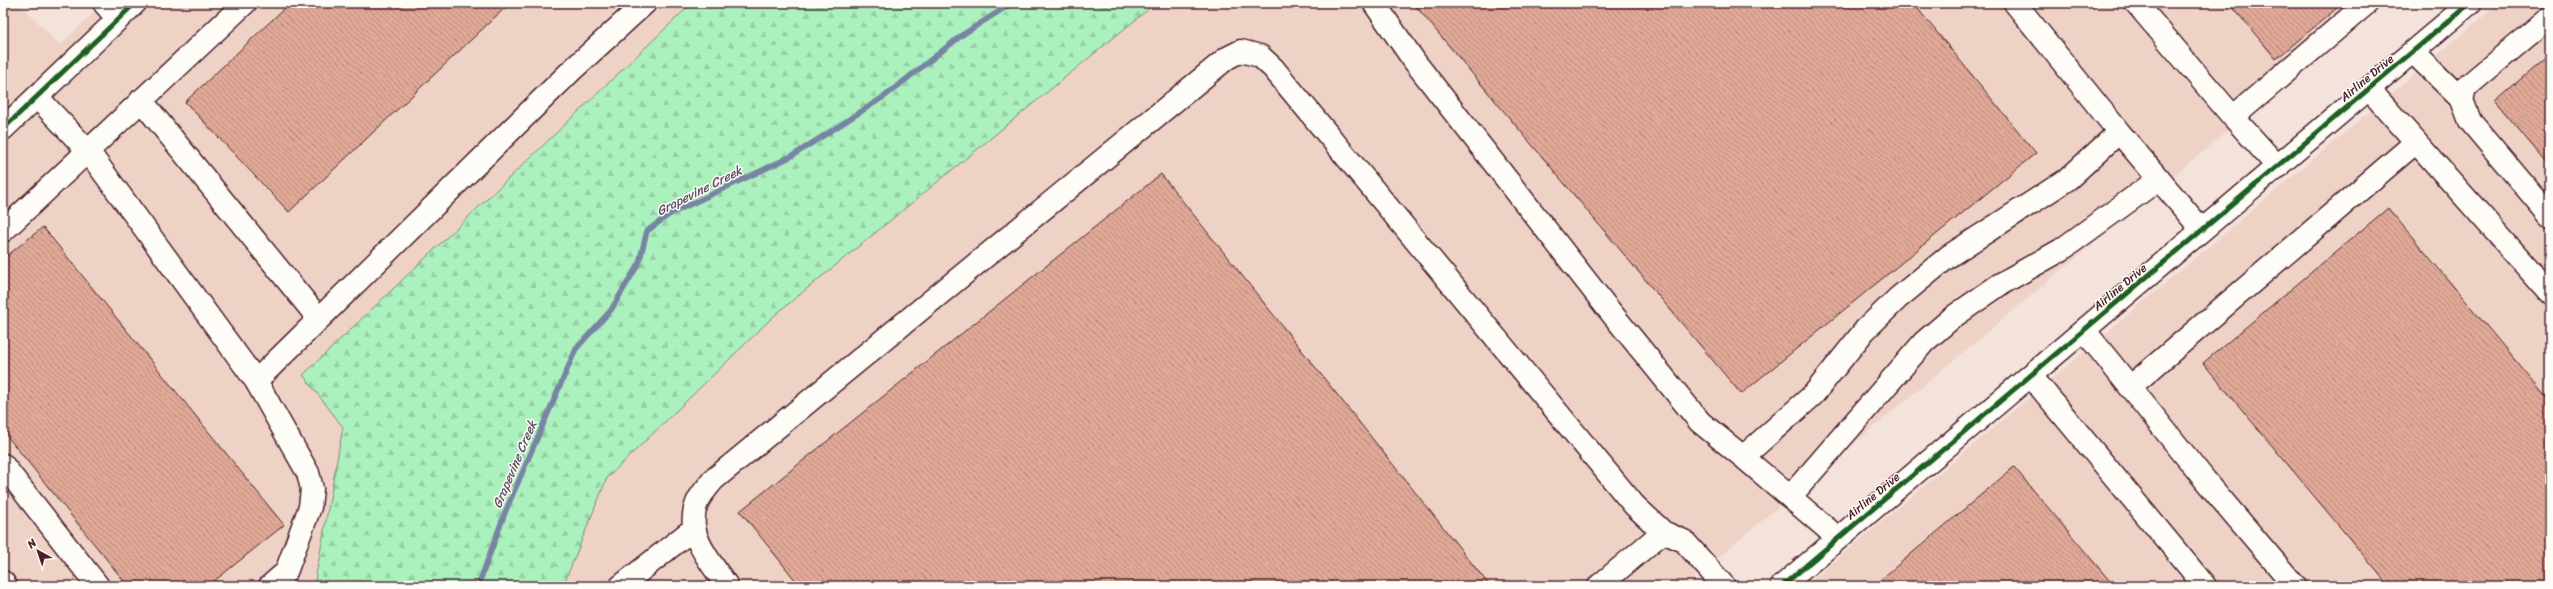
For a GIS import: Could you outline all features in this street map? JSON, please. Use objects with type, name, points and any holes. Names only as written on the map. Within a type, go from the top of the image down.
[{"type":"street","points":[[3,129],[37,96],[111,11],[135,3]]},
{"type":"street","points":[[3,231],[245,3]]},
{"type":"street","points":[[256,381],[572,70],[645,3]]},
{"type":"street","points":[[1374,3],[1415,62],[1605,305],[1700,422],[1838,538]]},
{"type":"street","points":[[2015,3],[2119,132],[2202,230]]},
{"type":"street","points":[[2136,3],[2233,117],[2278,167]]},
{"type":"street","points":[[2233,117],[2367,3]]},
{"type":"street","name":"Airline Drive","points":[[1797,581],[1838,538],[2470,3]]},
{"type":"street","points":[[2462,100],[2465,88],[2550,17]]},
{"type":"street","points":[[727,586],[698,542],[693,529],[697,503],[713,480],[1088,170],[1226,58],[1241,51],[1260,56],[1273,68],[1634,505],[1664,532],[1684,541],[1724,586]]},
{"type":"street","points":[[2413,52],[2462,100],[2470,121],[2550,216]]},
{"type":"street","points":[[2369,89],[2550,293]]},
{"type":"street","points":[[37,96],[88,151],[256,381],[308,473],[312,489],[310,507],[286,572],[270,586]]},
{"type":"street","points":[[142,100],[319,319]]},
{"type":"street","points":[[1743,457],[1813,395],[1865,330],[1898,298],[1949,256],[2068,179],[2119,132]]},
{"type":"street","points":[[2130,386],[2416,142]]},
{"type":"street","points":[[1790,497],[1924,342],[1953,317],[1999,285],[2061,250],[2159,179]]},
{"type":"street","points":[[2084,330],[2205,480],[2295,586]]},
{"type":"street","points":[[2031,376],[2206,586]]},
{"type":"street","points":[[3,465],[98,586]]},
{"type":"street","points":[[621,586],[693,529]]},
{"type":"street","points":[[1599,586],[1664,532]]},
{"type":"street","points":[[3,582],[6,586]]},
{"type":"shaded area","points":[[3,3],[19,3],[60,45],[103,3],[692,3],[303,375],[343,427],[314,586],[3,586]]},
{"type":"shaded area","points":[[1156,3],[2380,3],[1684,586],[563,586],[607,478],[776,314]]},
{"type":"shaded area","points":[[2499,3],[2550,3],[2550,586],[1805,586]]},
{"type":"green space","points":[[692,3],[1156,3],[776,314],[607,478],[563,586],[314,586],[343,427],[303,375]]},
{"type":"building","points":[[290,3],[510,3],[289,212],[185,102]]},
{"type":"building","points":[[1413,3],[1913,3],[2036,153],[1741,394]]},
{"type":"building","points":[[2229,3],[2343,3],[2276,59]]},
{"type":"building","points":[[2550,54],[2550,167],[2495,101]]},
{"type":"building","points":[[1161,174],[1490,586],[800,586],[740,511]]},
{"type":"building","points":[[2388,208],[2550,402],[2550,586],[2389,586],[2203,363]]},
{"type":"building","points":[[43,227],[284,525],[208,586],[128,586],[3,431],[3,259]]},
{"type":"building","points":[[2014,467],[2114,586],[1873,586]]},
{"type":"waterway","name":"Grapevine Creek","points":[[478,586],[506,510],[576,349],[611,310],[639,263],[647,231],[670,214],[792,156],[885,96],[962,35],[1012,3]]},
{"type":"cycle path","points":[[3,129],[135,3]]},
{"type":"cycle path","points":[[1782,586],[2470,3]]}]
